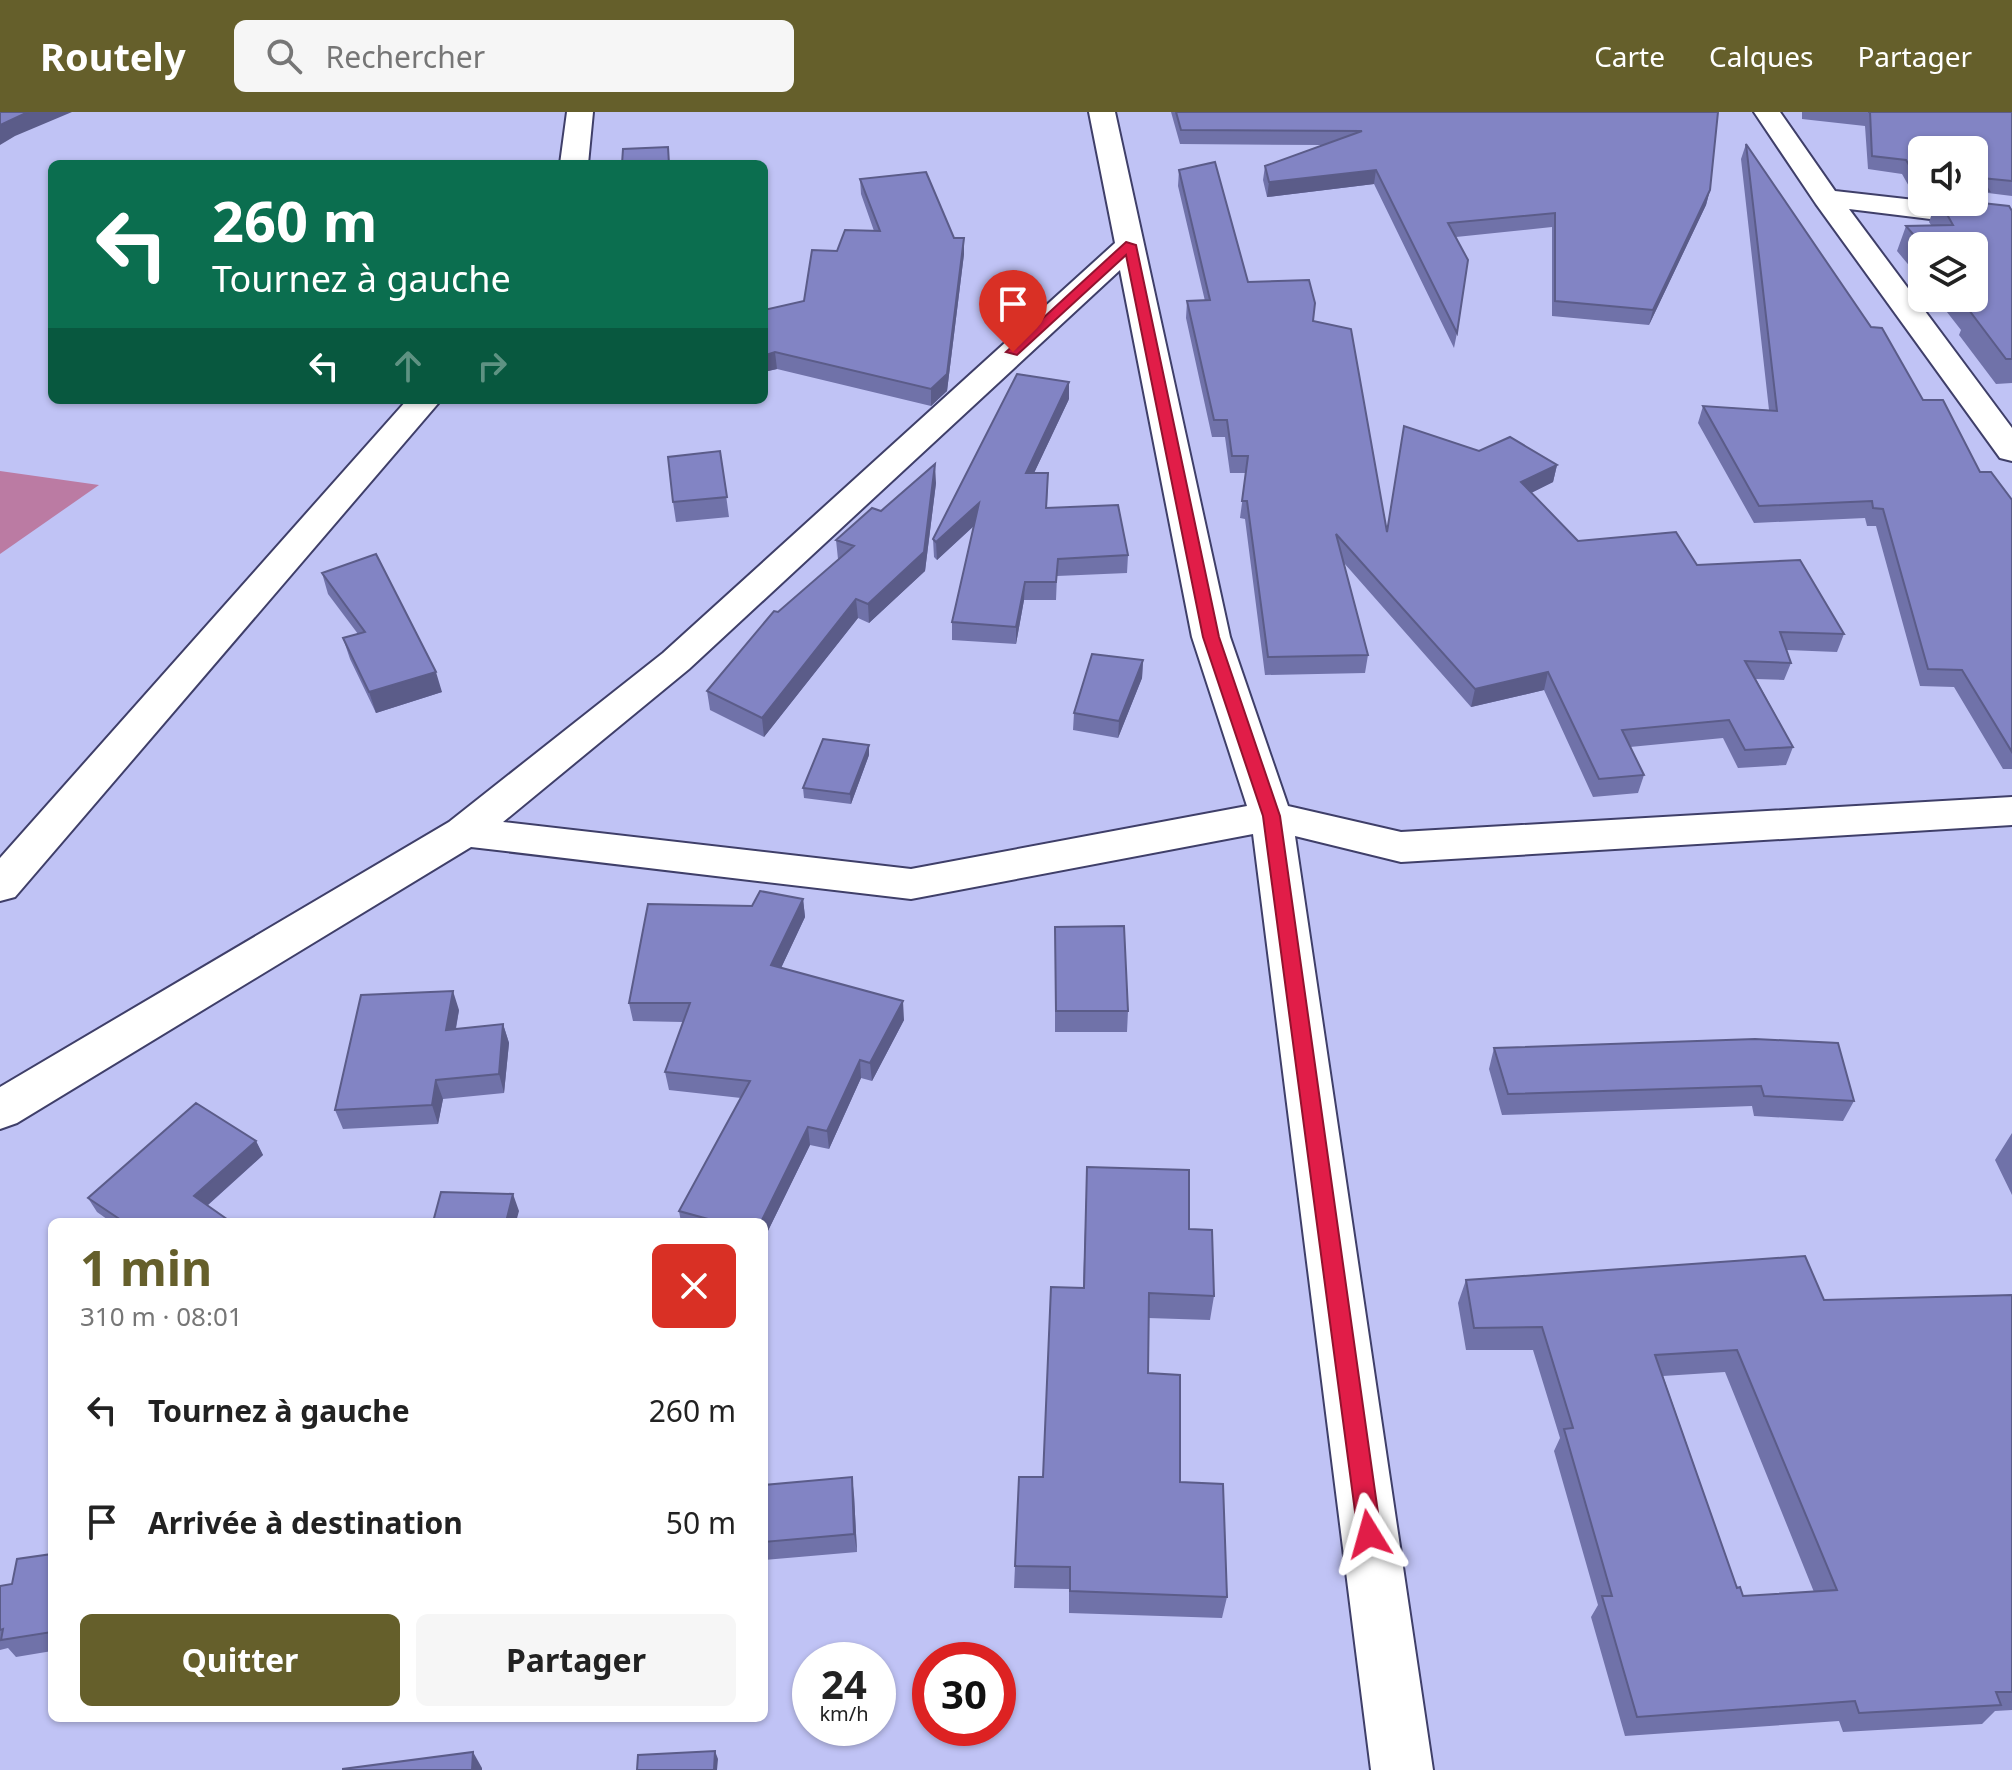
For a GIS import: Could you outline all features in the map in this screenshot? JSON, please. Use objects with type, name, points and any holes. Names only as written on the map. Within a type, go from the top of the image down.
[{"type":"street","points":[[576,160],[580,112]]},
{"type":"street","points":[[1102,112],[1211,637],[1271,816],[1402,1770]]},
{"type":"street","points":[[1767,112],[1826,198],[2012,451]]},
{"type":"street","points":[[1826,198],[2012,220]]},
{"type":"street","points":[[0,1110],[464,832],[676,661],[1130,245]]},
{"type":"street","points":[[0,886],[422,404]]},
{"type":"street","points":[[464,832],[911,884],[1271,816],[1401,847],[2012,811]]},
{"type":"shaded area","points":[[0,471],[99,485],[0,554]]},
{"type":"building","points":[[0,112],[28,112],[0,125]]},
{"type":"building","points":[[1176,112],[1718,112],[1710,190],[1653,310],[1555,301],[1555,213],[1448,223],[1468,260],[1457,333],[1376,170],[1269,182],[1265,166],[1362,131],[1181,130]]},
{"type":"building","points":[[1870,112],[2012,112],[2012,181],[1988,179],[1988,136],[1908,136],[1908,163],[1906,160],[1872,156]]},
{"type":"building","points":[[1746,144],[1871,327],[1882,328],[1923,400],[1943,400],[1980,472],[1991,472],[2012,500],[2012,752],[1962,670],[1928,669],[1883,509],[1873,508],[1872,501],[1759,506],[1703,406],[1777,411]]},
{"type":"building","points":[[668,147],[669,160],[622,160],[623,149]]},
{"type":"building","points":[[1215,162],[1248,282],[1309,280],[1315,303],[1313,321],[1351,329],[1387,532],[1404,426],[1479,451],[1510,437],[1557,465],[1521,482],[1578,541],[1676,532],[1697,565],[1800,560],[1844,634],[1780,632],[1791,663],[1745,661],[1793,747],[1745,750],[1729,720],[1622,730],[1644,775],[1599,779],[1548,672],[1475,689],[1336,534],[1368,655],[1268,657],[1247,501],[1242,501],[1248,456],[1232,456],[1227,420],[1214,420],[1187,301],[1210,300],[1179,170]]},
{"type":"building","points":[[926,172],[954,238],[964,238],[947,374],[931,389],[775,352],[768,354],[768,309],[804,301],[812,250],[837,251],[845,230],[880,231],[860,179]]},
{"type":"building","points":[[1988,204],[2009,206],[2012,211],[2012,359],[2006,359],[1971,312],[1988,312],[1988,232],[1911,232],[1906,226],[1953,225],[1948,216],[1988,216]]},
{"type":"building","points":[[1017,374],[1069,382],[1026,473],[1048,473],[1046,508],[1118,505],[1128,555],[1058,559],[1056,582],[1025,582],[1016,627],[952,622],[979,503],[936,542],[933,539]]},
{"type":"building","points":[[720,451],[727,497],[673,502],[668,457]]},
{"type":"building","points":[[935,464],[924,552],[868,604],[856,599],[762,718],[707,691],[774,611],[778,612],[854,546],[836,540],[872,508],[881,511]]},
{"type":"building","points":[[376,554],[436,672],[369,692],[343,638],[365,632],[322,573]]},
{"type":"building","points":[[1092,654],[1143,660],[1119,721],[1074,713]]},
{"type":"building","points":[[823,739],[869,745],[850,794],[803,788]]},
{"type":"building","points":[[760,891],[803,899],[771,965],[903,1001],[870,1063],[860,1060],[827,1131],[808,1127],[763,1218],[704,1218],[679,1211],[750,1081],[665,1072],[690,1003],[629,1003],[648,904],[752,906]]},
{"type":"building","points":[[1124,926],[1128,1011],[1056,1011],[1055,927]]},
{"type":"building","points":[[453,991],[446,1030],[503,1024],[499,1074],[436,1080],[432,1105],[335,1110],[361,995]]},
{"type":"building","points":[[1755,1039],[1838,1043],[1854,1101],[1764,1096],[1761,1086],[1508,1094],[1494,1048]]},
{"type":"building","points":[[196,1103],[256,1141],[194,1196],[225,1218],[118,1218],[88,1198]]},
{"type":"building","points":[[1087,1167],[1189,1170],[1189,1229],[1212,1230],[1214,1296],[1149,1293],[1148,1373],[1180,1375],[1180,1482],[1223,1484],[1227,1597],[1070,1591],[1070,1567],[1015,1566],[1019,1477],[1043,1477],[1051,1287],[1084,1288]]},
{"type":"building","points":[[441,1192],[513,1194],[507,1218],[434,1218]]},
{"type":"building","points":[[1805,1256],[1824,1300],[2012,1295],[2012,1692],[1996,1692],[2001,1705],[1859,1713],[1855,1701],[1637,1717],[1602,1596],[1612,1596],[1564,1429],[1573,1428],[1542,1327],[1474,1328],[1466,1280]],"holes":[[[1737,1350],[1837,1590],[1743,1596],[1740,1587],[1737,1588],[1655,1355]]]},
{"type":"building","points":[[852,1477],[854,1534],[768,1542],[768,1485]]},
{"type":"building","points":[[48,1555],[48,1633],[1,1640],[0,1586],[12,1584],[17,1559]]},
{"type":"building","points":[[715,1751],[714,1770],[637,1770],[638,1755]]},
{"type":"building","points":[[473,1752],[472,1770],[343,1770],[343,1769]]},
{"type":"route","points":[[1013,352],[1130,245],[1211,637],[1271,816],[1369,1534]]}]
